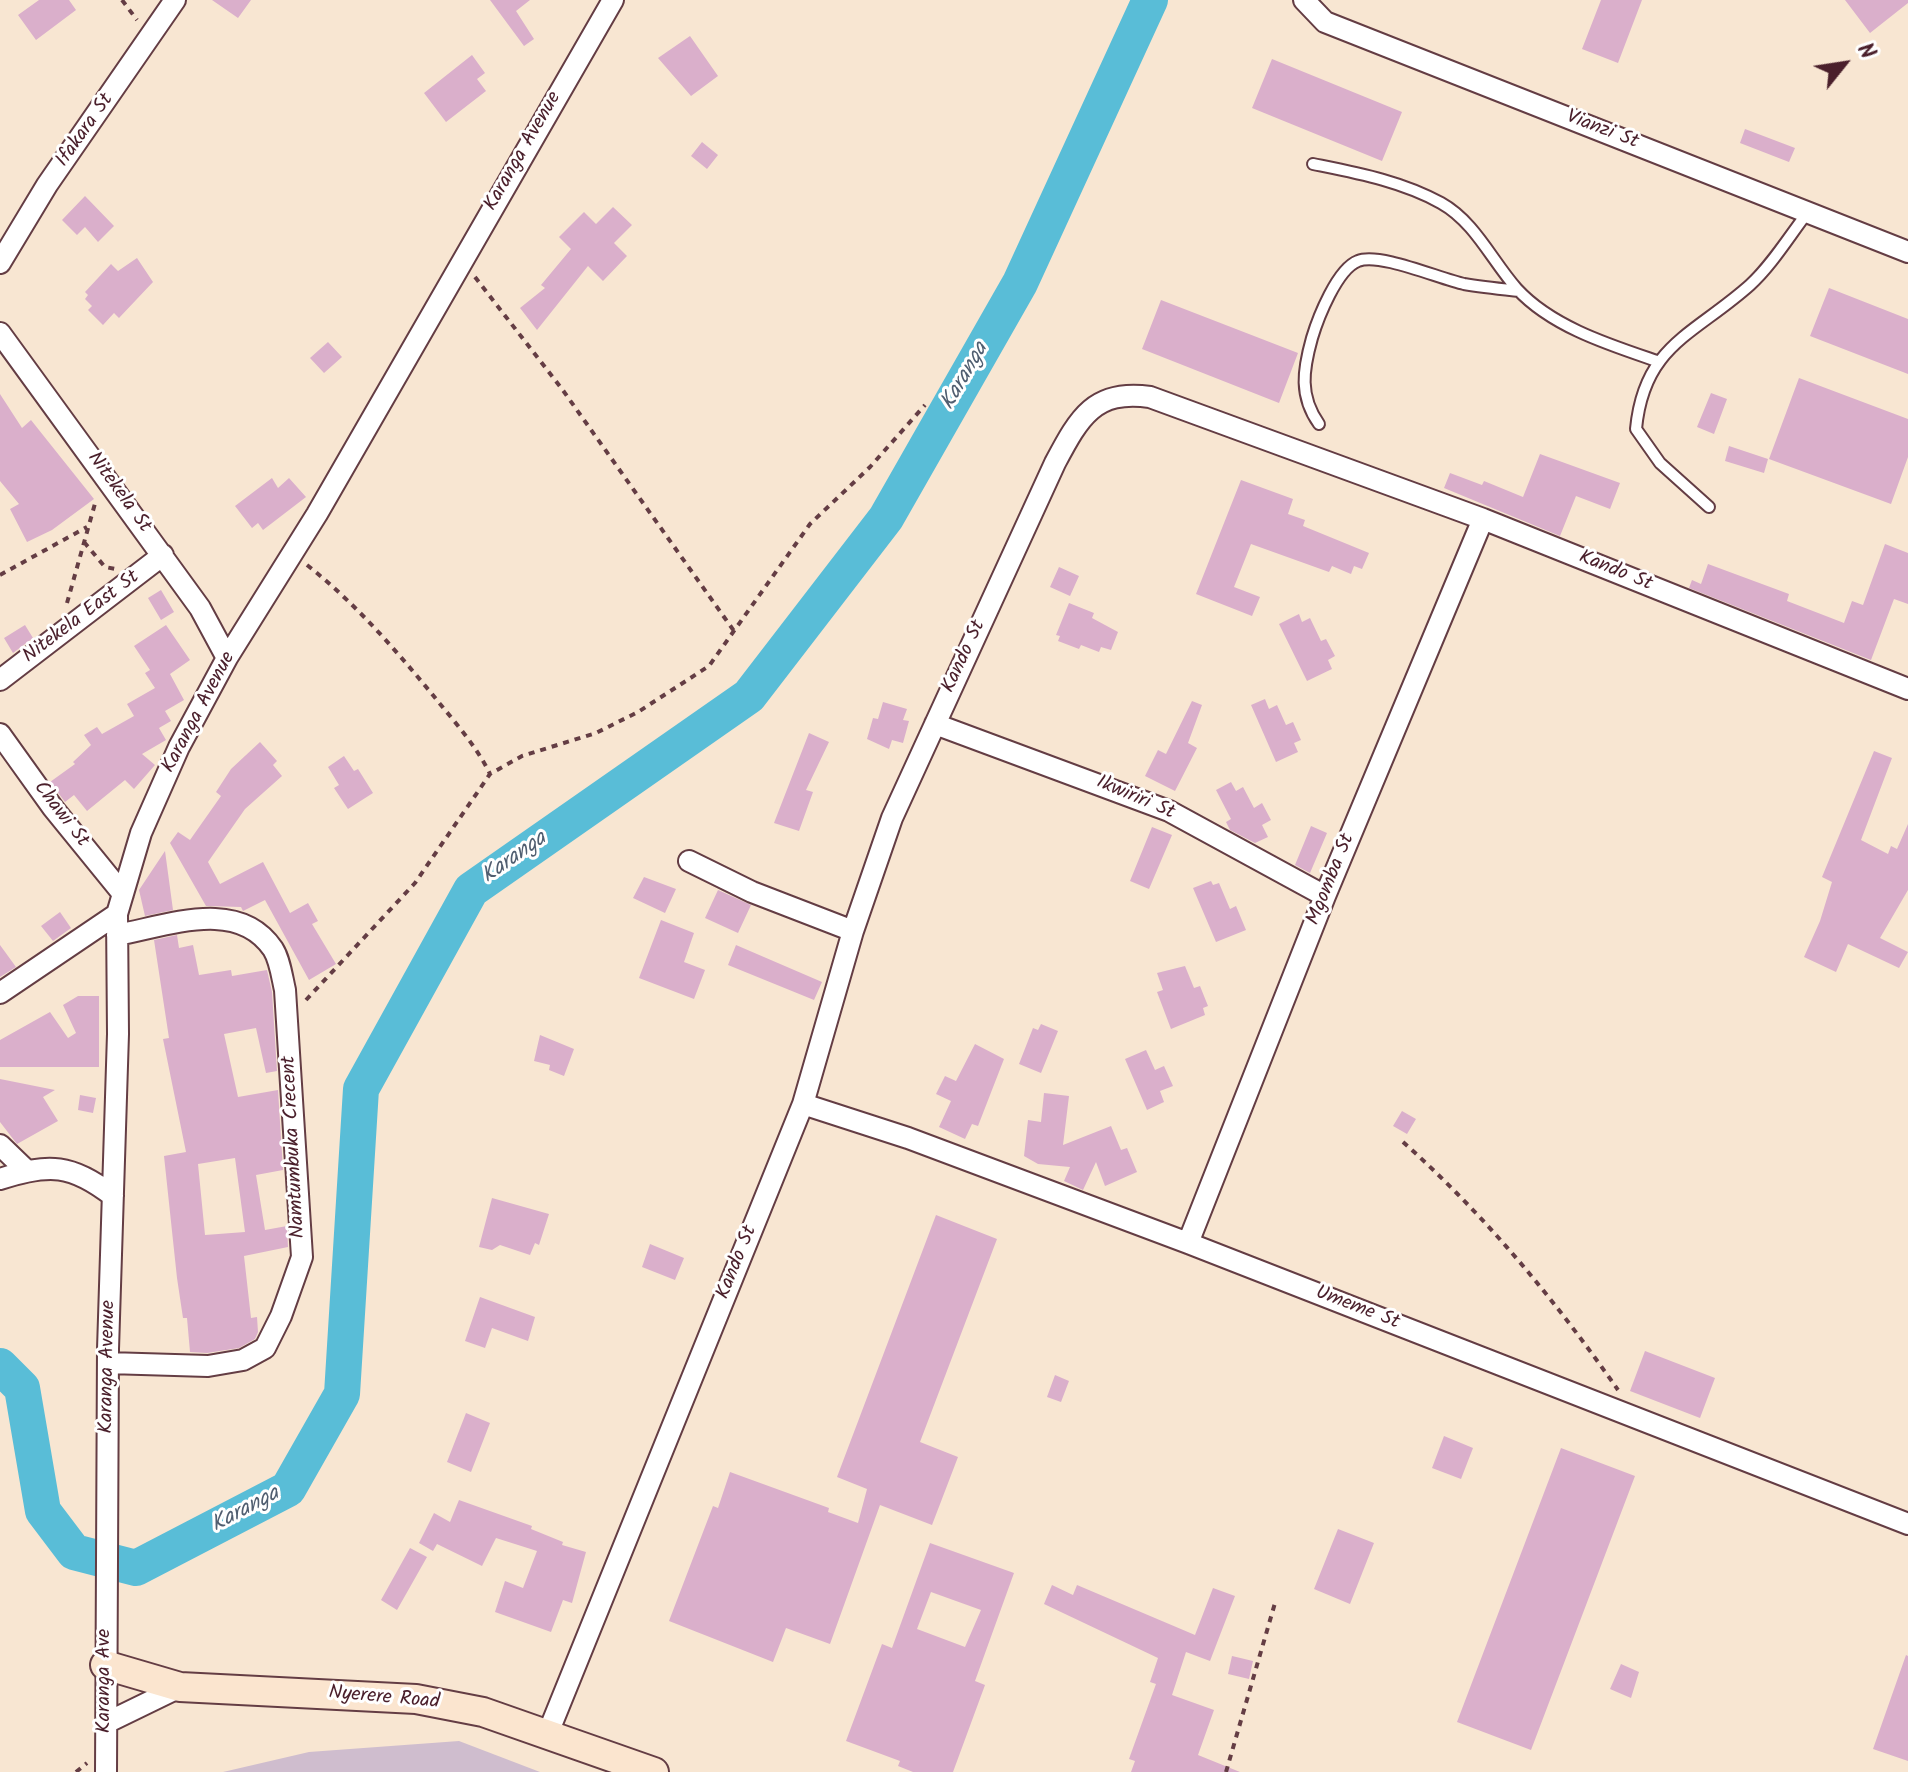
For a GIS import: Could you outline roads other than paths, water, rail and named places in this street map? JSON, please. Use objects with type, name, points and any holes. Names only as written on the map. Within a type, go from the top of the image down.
[{"type":"street","name":"Ifakara St","points":[[0,263],[47,185],[175,0]]},
{"type":"street","name":"Karanga Avenue","points":[[108,1590],[108,1363],[117,925],[141,833],[179,747],[227,658],[293,554],[613,0]]},
{"type":"street","name":"Vianzi St","points":[[1304,0],[1325,22],[1908,252]]},
{"type":"street","name":"Nitekela St","points":[[0,333],[163,555],[200,608],[227,658]]},
{"type":"street","name":"Kando St","points":[[548,1733],[803,1104],[853,931],[892,818],[1076,422],[1097,404],[1122,393],[1150,397],[1483,519],[1908,689]]},
{"type":"street","name":"Mgomba St","points":[[1188,1243],[1325,896],[1483,519]]},
{"type":"street","name":"Nitekela East St","points":[[0,680],[163,555]]},
{"type":"street","name":"Ikwiriri St","points":[[935,724],[1169,811],[1325,896]]},
{"type":"street","name":"Chawi St","points":[[0,734],[53,808],[123,894]]},
{"type":"street","points":[[689,861],[752,892],[853,931]]},
{"type":"street","name":"Namtumbuka Crecent","points":[[108,1363],[208,1366],[243,1360],[265,1348],[281,1316],[302,1257],[288,1019],[285,990],[275,951],[247,924],[219,917],[117,925]]},
{"type":"street","points":[[0,993],[117,925]]},
{"type":"street","name":"Umeme St","points":[[803,1104],[908,1138],[1188,1243],[1908,1524]]},
{"type":"street","points":[[0,1145],[27,1171]]},
{"type":"street","points":[[0,1179],[45,1167],[85,1174],[113,1196]]},
{"type":"street","name":"Karanga Ave","points":[[106,1772],[108,1590]]},
{"type":"street","name":"Nyerere Road","points":[[105,1665],[180,1687],[416,1699],[483,1712],[654,1772]]},
{"type":"street","points":[[106,1723],[180,1687]]},
{"type":"lane","points":[[1313,164],[1382,178],[1443,204],[1470,227],[1519,291],[1594,339],[1657,361]]},
{"type":"lane","points":[[1709,507],[1660,463],[1636,429],[1639,395],[1657,361],[1752,283],[1808,212]]},
{"type":"lane","points":[[1319,424],[1306,406],[1303,370],[1317,321],[1334,287],[1354,262],[1365,259],[1380,261],[1465,284],[1519,291]]},
{"type":"waterway","name":"Karanga","points":[[0,1366],[22,1388],[43,1511],[74,1552],[136,1568],[288,1489],[342,1394],[361,1089],[471,890],[749,696],[886,518],[1020,283],[1150,0]]}]
